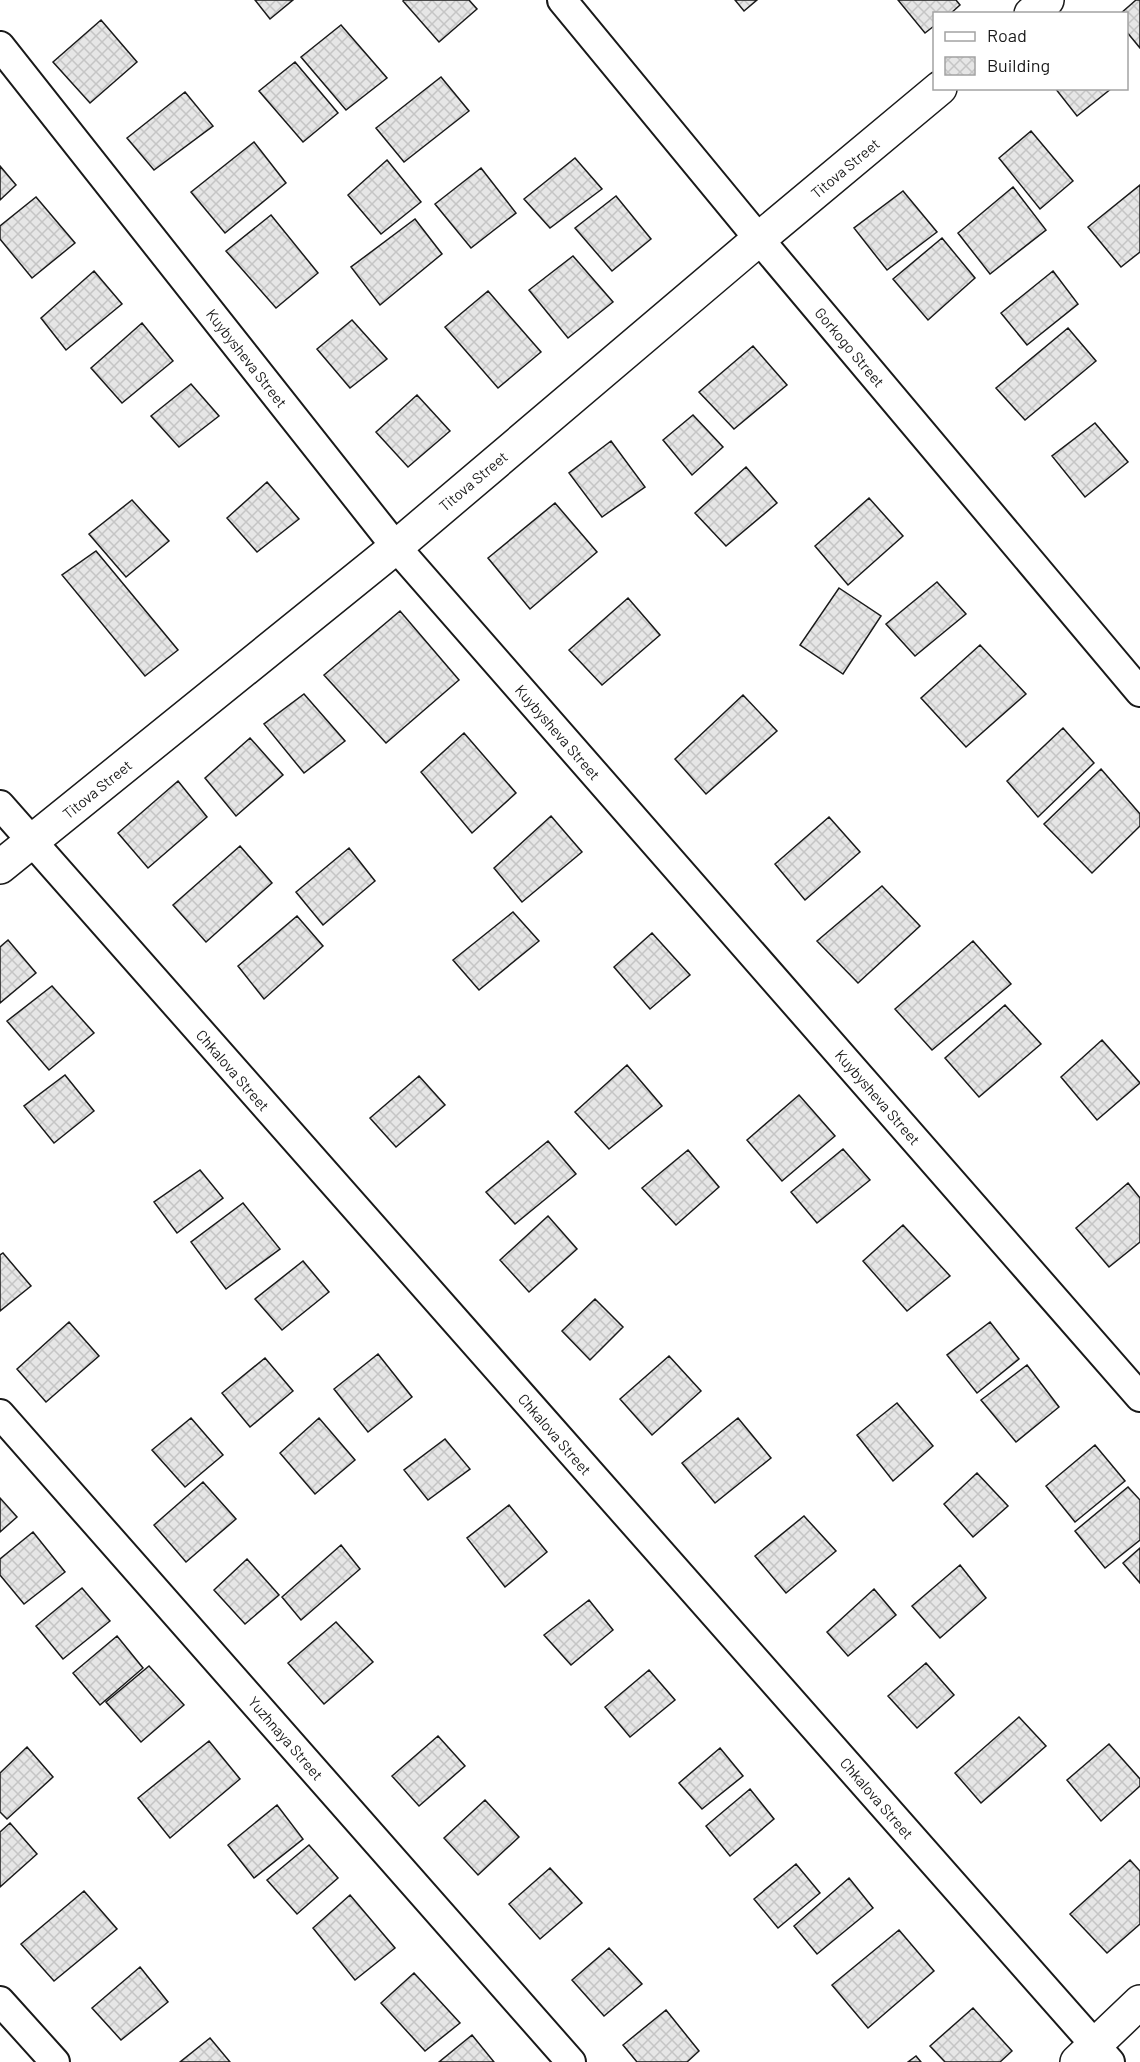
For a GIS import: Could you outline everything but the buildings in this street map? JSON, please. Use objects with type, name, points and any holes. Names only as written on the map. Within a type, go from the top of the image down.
[{"type":"main road","points":[[1033,12],[1047,0]]},
{"type":"main road","name":"Titova Street","points":[[0,867],[396,546],[938,90]]},
{"type":"main road","points":[[1094,2056],[1140,2002]]},
{"type":"street","name":"Gorkogo Street","points":[[562,0],[759,239],[1140,692]]},
{"type":"street","name":"Kuybysheva Street","points":[[0,46],[396,546],[1140,1397]]},
{"type":"street","name":"Chkalova Street","points":[[0,805],[1094,2056]]},
{"type":"street","name":"Yuzhnaya Street","points":[[0,1414],[571,2062]]},
{"type":"street","points":[[0,2001],[55,2062]]}]
